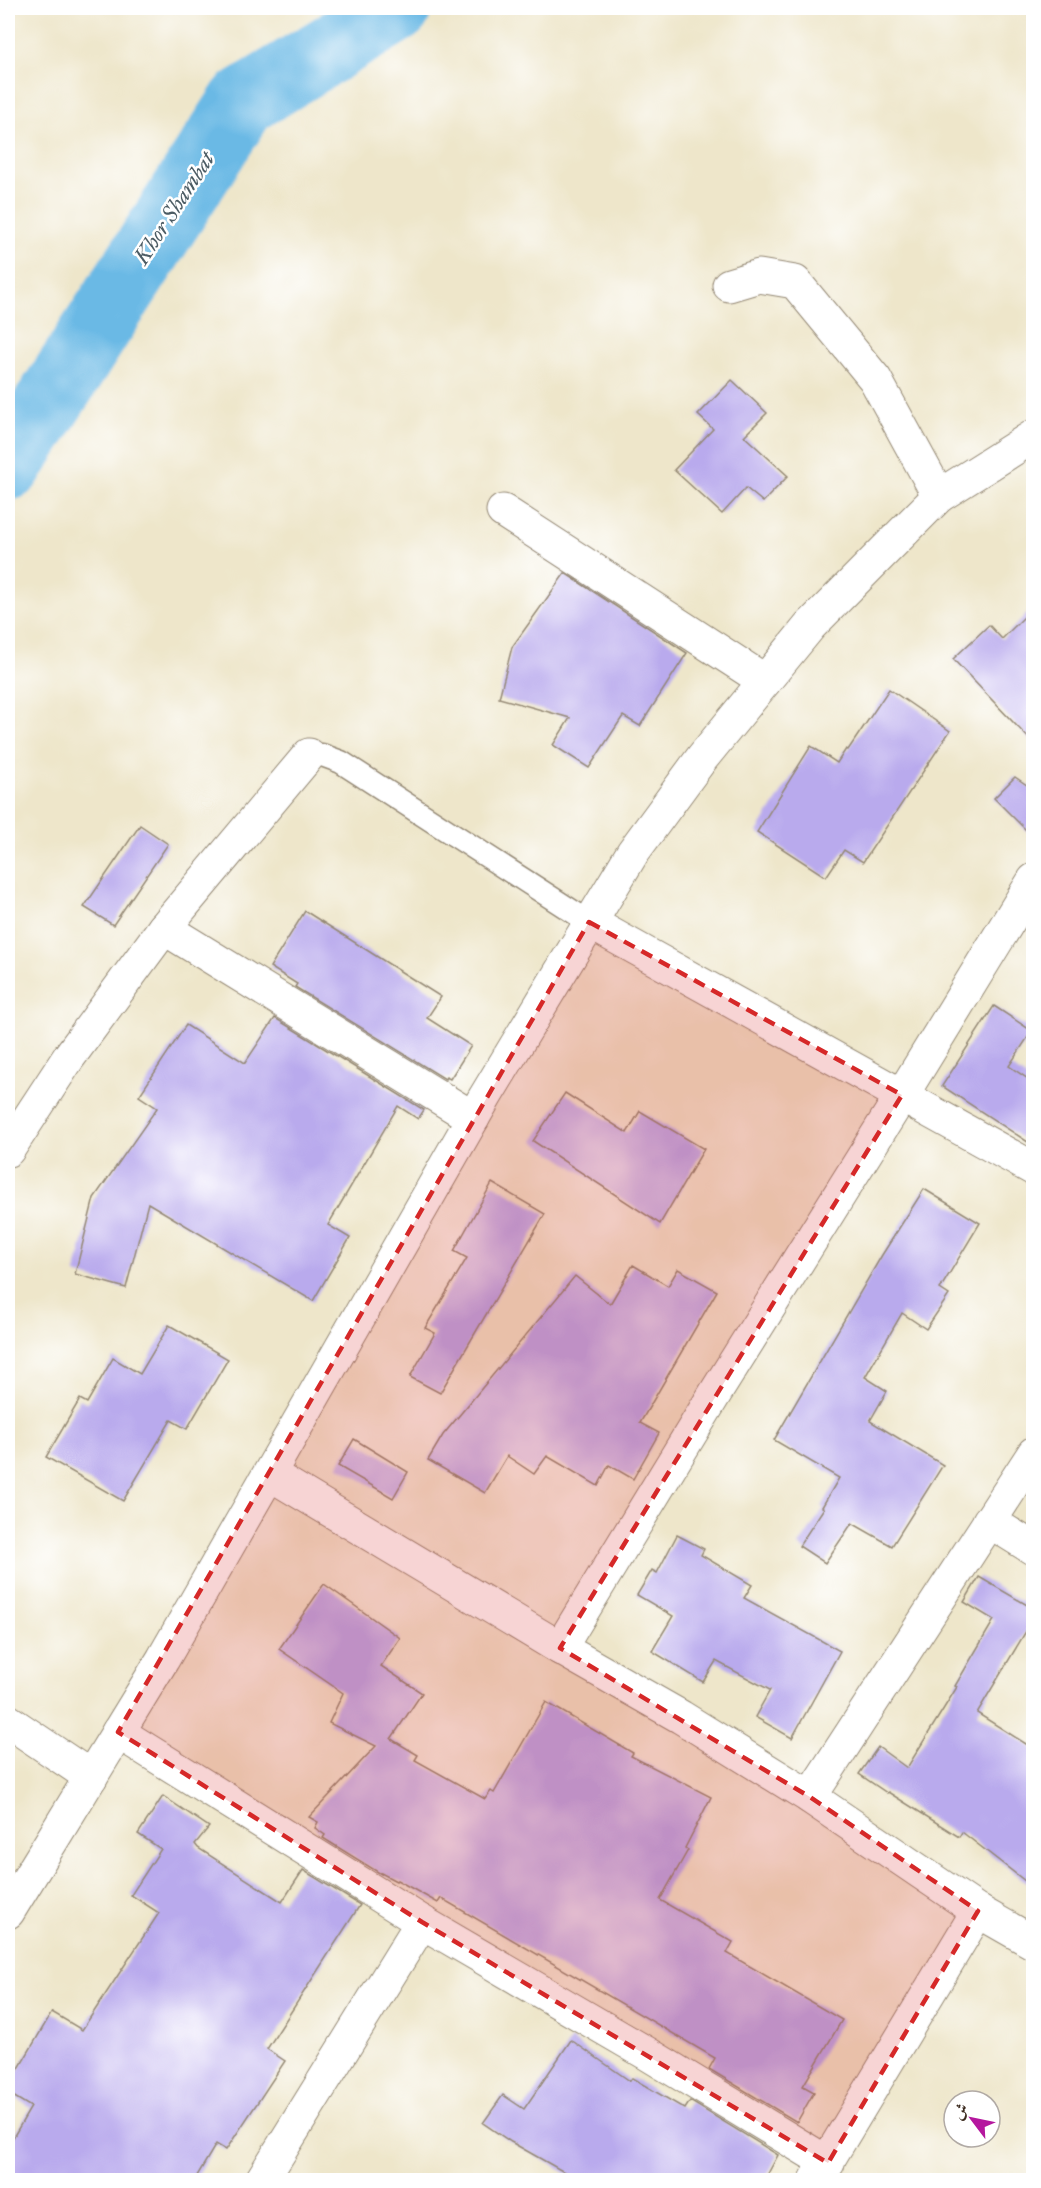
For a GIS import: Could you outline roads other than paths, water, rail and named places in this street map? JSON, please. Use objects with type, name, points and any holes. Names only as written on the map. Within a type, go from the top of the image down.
[{"type":"street","points":[[729,285],[759,276],[795,282],[875,379],[939,496]]},
{"type":"street","points":[[8,1912],[164,1659],[473,1118],[633,852],[702,758],[810,626],[939,496],[1034,436]]},
{"type":"street","points":[[503,511],[765,681]]},
{"type":"street","points":[[8,1150],[69,1057],[164,928],[309,755]]},
{"type":"street","points":[[560,1648],[1034,880]]},
{"type":"street","points":[[589,922],[1034,1169]]},
{"type":"street","points":[[164,928],[473,1118]]},
{"type":"street","points":[[810,1797],[1034,1454]]},
{"type":"street","points":[[270,1474],[560,1648],[681,1717],[810,1797],[978,1911],[1034,1943]]},
{"type":"street","points":[[989,1521],[1034,1549]]},
{"type":"street","points":[[8,1721],[91,1777]]},
{"type":"street","points":[[118,1732],[422,1922],[648,2054],[822,2172],[978,1911]]},
{"type":"street","points":[[262,2181],[422,1922]]},
{"type":"lane","points":[[309,755],[322,755],[340,762],[589,922]]},
{"type":"waterway","name":"Khor Shambat","points":[[8,466],[243,102],[397,8]]}]
